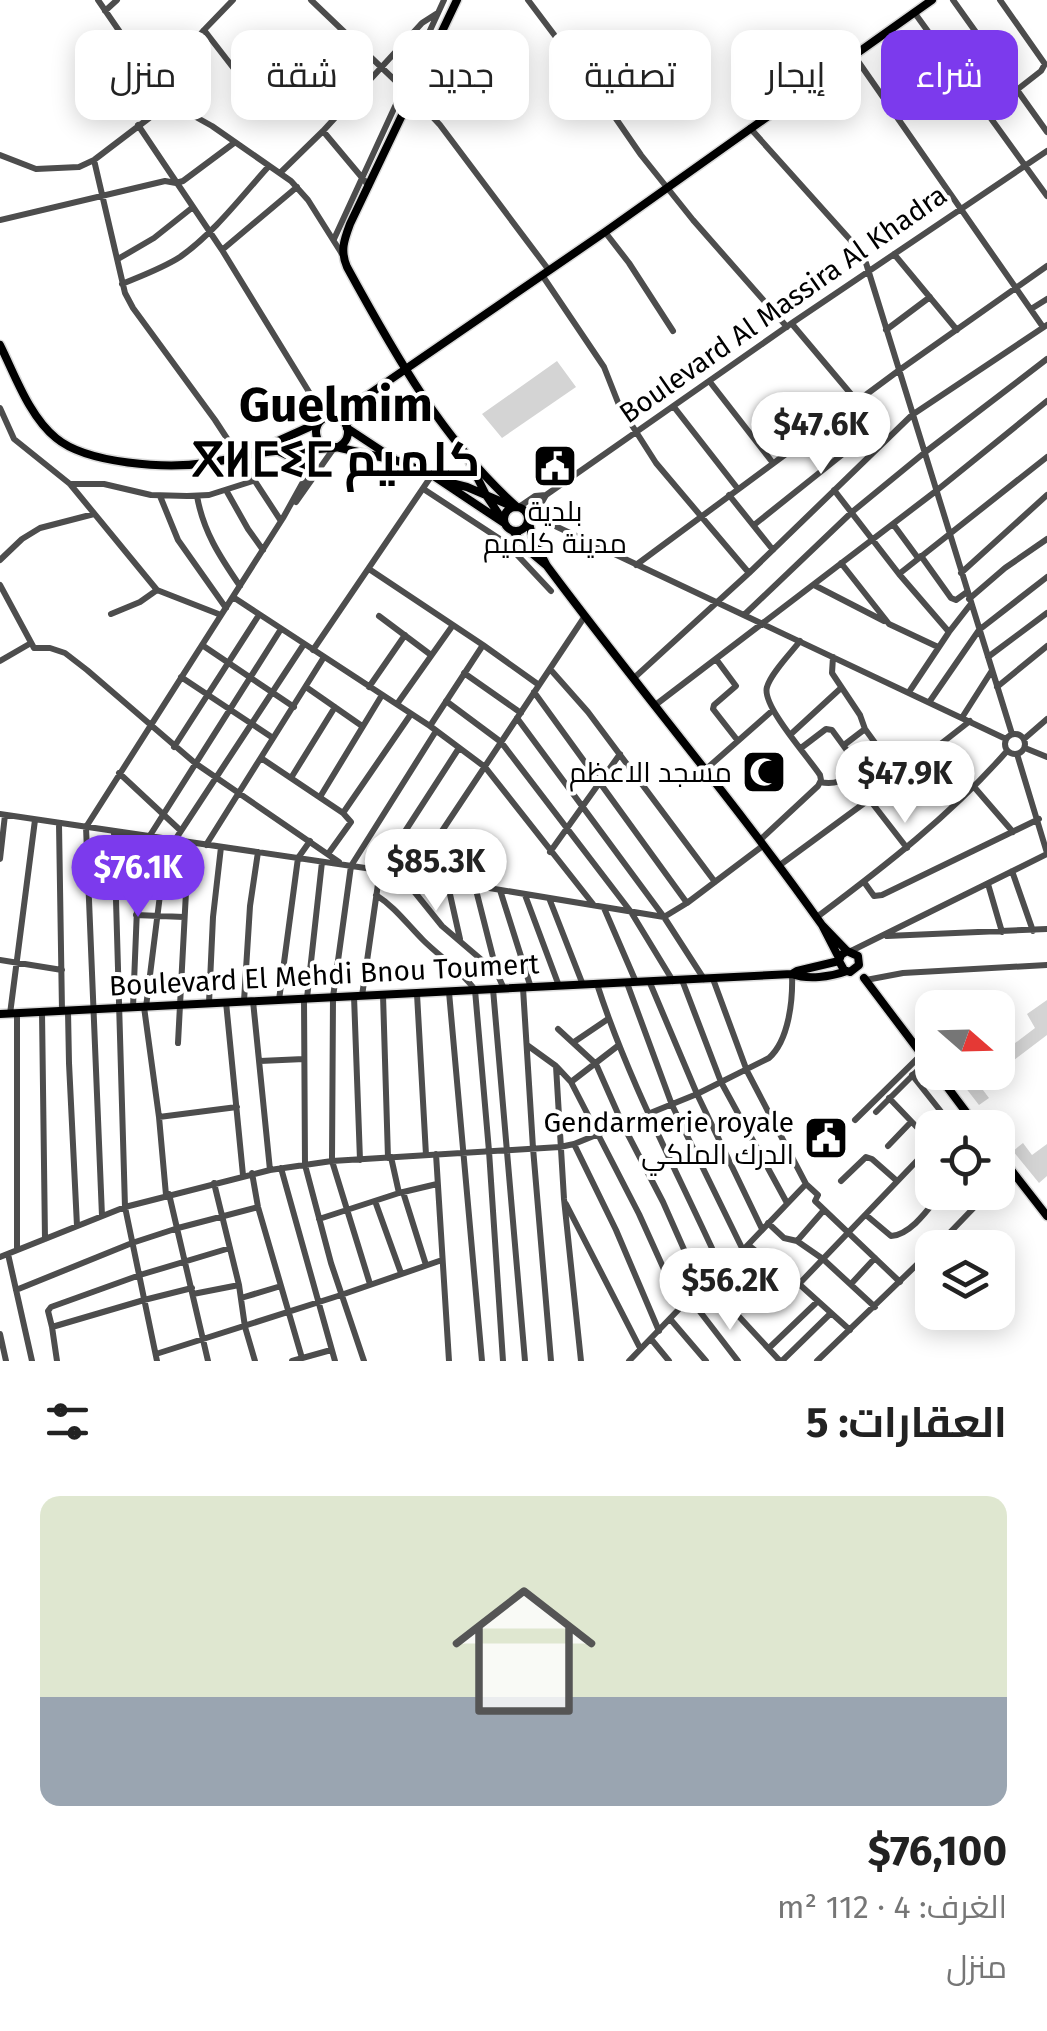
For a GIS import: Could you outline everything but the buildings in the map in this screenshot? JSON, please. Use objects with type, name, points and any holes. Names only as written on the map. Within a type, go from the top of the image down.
[{"type":"main road","points":[[441,30],[457,0]]},
{"type":"main road","points":[[861,48],[932,0]]},
{"type":"main road","points":[[394,120],[344,238],[347,267],[405,370],[468,459],[508,528],[547,566]]},
{"type":"main road","points":[[241,457],[365,397],[761,120]]},
{"type":"main road","points":[[0,345],[39,420],[56,438],[78,451],[112,459],[173,466],[276,451],[333,448],[345,442],[346,426],[365,397]]},
{"type":"main road","points":[[398,461],[323,445],[317,428],[325,419],[338,418],[398,461],[486,495],[523,515]]},
{"type":"main road","points":[[276,451],[299,461],[308,476]]},
{"type":"main road","points":[[468,459],[523,515],[547,566],[780,865],[844,955],[841,968],[865,979]]},
{"type":"main road","points":[[444,481],[504,522]]},
{"type":"main road","points":[[504,522],[506,512],[523,515]]},
{"type":"main road","points":[[513,531],[520,530],[523,515]]},
{"type":"main road","points":[[792,974],[844,955],[858,956],[865,979],[915,1045]]},
{"type":"main road","points":[[792,974],[826,976],[848,971],[859,962]]},
{"type":"main road","name":"Boulevard El Mehdi Bnou Toumert","points":[[0,1014],[792,974]]},
{"type":"main road","points":[[949,1090],[964,1110]]},
{"type":"main road","points":[[1015,1175],[1047,1216]]},
{"type":"street","points":[[98,0],[119,30]]},
{"type":"street","points":[[105,11],[117,0]]},
{"type":"street","points":[[204,30],[233,0]]},
{"type":"street","points":[[311,0],[393,78]]},
{"type":"street","points":[[431,30],[444,0]]},
{"type":"street","points":[[528,0],[704,234],[888,438]]},
{"type":"street","points":[[953,0],[975,30]]},
{"type":"street","points":[[1000,0],[1044,64],[1018,89],[1047,132]]},
{"type":"street","points":[[914,12],[1047,196]]},
{"type":"street","points":[[280,173],[422,23],[438,13]]},
{"type":"street","points":[[211,39],[231,66]]},
{"type":"street","points":[[634,678],[912,415],[1045,326],[861,66]]},
{"type":"street","points":[[0,155],[36,168],[78,167],[94,160],[146,120]]},
{"type":"street","points":[[201,120],[298,187],[343,255]]},
{"type":"street","points":[[434,120],[452,140],[544,272],[604,367],[619,405],[656,462],[749,573]]},
{"type":"street","points":[[138,126],[222,250],[325,419]]},
{"type":"street","points":[[750,128],[866,262],[1006,718],[1009,736],[1004,745],[1007,751],[1017,754]]},
{"type":"street","points":[[322,131],[365,182],[334,239]]},
{"type":"street","points":[[0,220],[165,181],[183,181],[234,142]]},
{"type":"street","name":"Boulevard Al Massira Al Khadra","points":[[523,515],[790,325],[1047,151]]},
{"type":"street","points":[[94,160],[122,284],[133,308],[282,520]]},
{"type":"street","points":[[122,284],[175,260],[210,232],[268,166]]},
{"type":"street","points":[[222,250],[298,187]]},
{"type":"street","points":[[118,259],[154,238],[192,207]]},
{"type":"street","points":[[604,232],[673,331]]},
{"type":"street","points":[[894,254],[957,330]]},
{"type":"street","points":[[636,565],[1047,266]]},
{"type":"street","points":[[886,330],[930,297]]},
{"type":"street","points":[[1031,309],[1047,298]]},
{"type":"street","points":[[744,615],[852,512],[1047,359]]},
{"type":"street","points":[[710,382],[773,464]]},
{"type":"street","points":[[654,706],[936,492],[1047,401]]},
{"type":"street","points":[[674,407],[738,489]]},
{"type":"street","points":[[0,408],[14,440],[70,484],[156,590],[223,611]]},
{"type":"street","points":[[754,526],[878,426]]},
{"type":"street","points":[[102,1216],[86,827],[308,476],[317,436]]},
{"type":"street","points":[[282,520],[333,448]]},
{"type":"street","points":[[899,574],[1047,456]]},
{"type":"street","points":[[314,650],[432,476]]},
{"type":"street","points":[[70,484],[117,486],[160,496],[197,496],[253,481]]},
{"type":"street","points":[[226,490],[263,550]]},
{"type":"street","points":[[425,490],[506,543],[551,591]]},
{"type":"street","points":[[834,490],[949,632]]},
{"type":"street","name":"Boulevard Al Massira Al Khadra","points":[[523,515],[538,494],[546,495]]},
{"type":"street","points":[[962,573],[1047,495]]},
{"type":"street","points":[[160,496],[178,540],[223,611]]},
{"type":"street","points":[[197,496],[204,526],[240,586]]},
{"type":"street","points":[[729,496],[773,550]]},
{"type":"street","points":[[540,504],[540,518]]},
{"type":"street","points":[[0,560],[40,528],[94,514]]},
{"type":"street","points":[[523,515],[540,518],[550,525]]},
{"type":"street","points":[[523,515],[988,728],[1009,736],[1019,734],[1024,743],[1047,756]]},
{"type":"street","points":[[893,524],[954,600],[969,598]]},
{"type":"street","points":[[909,692],[969,598],[1047,539]]},
{"type":"street","points":[[841,563],[889,624]]},
{"type":"street","points":[[369,570],[483,644],[537,689],[599,783],[687,903]]},
{"type":"street","points":[[930,702],[979,630],[1047,577]]},
{"type":"street","points":[[0,584],[37,649],[50,648],[64,654],[195,763],[347,866]]},
{"type":"street","points":[[814,585],[938,647]]},
{"type":"street","points":[[111,614],[140,602],[156,590]]},
{"type":"street","points":[[233,597],[397,704],[485,767],[594,906]]},
{"type":"street","points":[[988,658],[1047,613]]},
{"type":"street","points":[[174,746],[259,615]]},
{"type":"street","points":[[379,616],[431,655]]},
{"type":"street","points":[[412,876],[586,616]]},
{"type":"street","points":[[397,704],[454,625]]},
{"type":"street","points":[[133,1008],[136,914],[144,836],[163,814],[281,629]]},
{"type":"street","points":[[370,687],[405,635]]},
{"type":"street","points":[[0,859],[2,815],[664,916],[715,882],[762,842],[820,782],[820,775],[773,710],[766,689],[800,641]]},
{"type":"street","points":[[0,660],[31,643]]},
{"type":"street","points":[[208,1361],[168,1194],[145,1007],[156,916],[171,840],[304,644]]},
{"type":"street","points":[[370,1284],[332,1161],[333,997],[347,866],[483,644]]},
{"type":"street","points":[[202,646],[294,706]]},
{"type":"street","points":[[997,687],[1047,646]]},
{"type":"street","points":[[206,845],[324,657]]},
{"type":"street","points":[[834,657],[831,670],[865,729],[899,776]]},
{"type":"street","points":[[716,659],[736,686],[713,709],[738,741]]},
{"type":"street","points":[[550,669],[588,712],[715,882]]},
{"type":"street","points":[[780,865],[878,793],[966,718],[992,671]]},
{"type":"street","points":[[464,674],[519,715],[708,979],[747,1071],[806,1184],[818,1195],[814,1201],[900,1282]]},
{"type":"street","points":[[181,677],[273,738]]},
{"type":"street","points":[[306,688],[363,726]]},
{"type":"street","points":[[791,734],[841,688]]},
{"type":"street","points":[[320,798],[382,695]]},
{"type":"street","points":[[446,701],[501,742],[632,912],[677,980],[722,1082],[787,1203]]},
{"type":"street","points":[[290,778],[335,707]]},
{"type":"street","points":[[704,771],[773,710]]},
{"type":"street","points":[[343,814],[411,714]]},
{"type":"street","points":[[988,728],[1006,718]]},
{"type":"street","points":[[1017,754],[1047,719]]},
{"type":"street","points":[[801,748],[828,729],[835,733],[878,793]]},
{"type":"street","points":[[844,745],[865,729]]},
{"type":"street","points":[[360,1160],[358,996],[380,870],[459,748]]},
{"type":"street","points":[[820,921],[975,788],[1007,751]]},
{"type":"street","points":[[550,852],[620,754]]},
{"type":"street","points":[[844,955],[1047,854],[1017,754]]},
{"type":"street","points":[[260,758],[351,821],[328,854]]},
{"type":"street","points":[[820,782],[841,782],[862,770]]},
{"type":"street","points":[[120,774],[180,830]]},
{"type":"street","points":[[975,788],[1014,832]]},
{"type":"street","points":[[869,800],[907,848]]},
{"type":"street","points":[[17,1250],[14,1014],[36,820]]},
{"type":"street","points":[[864,882],[874,896],[882,895],[1038,820]]},
{"type":"street","points":[[59,824],[62,970],[77,1226]]},
{"type":"street","points":[[114,832],[125,1207],[157,1357],[442,1260]]},
{"type":"street","points":[[279,1000],[298,858],[310,841]]},
{"type":"street","points":[[178,1043],[191,843]]},
{"type":"street","points":[[209,1003],[221,847]]},
{"type":"street","points":[[258,852],[250,906],[249,1001],[260,1061],[270,1170]]},
{"type":"street","points":[[322,862],[306,998],[306,1165],[341,1295],[364,1361]]},
{"type":"street","points":[[1012,872],[1032,931]]},
{"type":"street","points":[[400,873],[438,920],[497,973]]},
{"type":"street","points":[[447,881],[460,940]]},
{"type":"street","points":[[988,884],[1002,932]]},
{"type":"street","points":[[476,886],[504,989]]},
{"type":"street","points":[[500,890],[527,988],[526,1044],[551,1361]]},
{"type":"street","points":[[525,894],[559,986]]},
{"type":"street","points":[[376,895],[475,990],[502,1361]]},
{"type":"street","points":[[549,898],[583,985]]},
{"type":"street","points":[[604,908],[672,1105],[745,1248],[799,1284],[850,1331]]},
{"type":"street","points":[[136,914],[184,917]]},
{"type":"street","points":[[880,936],[1047,929]]},
{"type":"street","points":[[859,962],[866,944]]},
{"type":"street","points":[[0,960],[62,970]]},
{"type":"street","points":[[865,979],[904,972],[1047,966]]},
{"type":"street","points":[[32,1361],[4,1256],[125,1207],[247,1174],[332,1161],[560,1147],[598,1136],[769,1058],[779,1048],[792,974]]},
{"type":"street","points":[[650,983],[697,1094],[765,1226],[784,1238],[797,1240],[875,1307]]},
{"type":"street","points":[[597,984],[648,1114],[722,1270]]},
{"type":"street","points":[[493,990],[525,1361]]},
{"type":"street","points":[[449,992],[482,1361]]},
{"type":"street","points":[[417,994],[426,1155]]},
{"type":"street","points":[[383,995],[390,1158],[426,1265]]},
{"type":"street","points":[[226,1002],[247,1174],[302,1358]]},
{"type":"street","points":[[42,1012],[45,1239]]},
{"type":"street","points":[[574,1042],[608,1018]]},
{"type":"street","points":[[558,1030],[596,1064],[702,1290]]},
{"type":"street","points":[[526,1044],[571,1082],[639,1214],[681,1308]]},
{"type":"street","points":[[571,1082],[619,1045]]},
{"type":"street","points":[[260,1061],[304,1059]]},
{"type":"street","points":[[556,1066],[564,1198],[581,1361]]},
{"type":"street","points":[[876,1112],[915,1073]]},
{"type":"street","points":[[912,1075],[939,1110]]},
{"type":"street","points":[[855,1120],[915,1075]]},
{"type":"street","points":[[889,1098],[915,1127]]},
{"type":"street","points":[[159,1117],[237,1106]]},
{"type":"street","points":[[888,1146],[911,1122]]},
{"type":"street","points":[[574,1144],[659,1331]]},
{"type":"street","points":[[436,1154],[449,1361]]},
{"type":"street","points":[[840,1182],[866,1157],[898,1181]]},
{"type":"street","points":[[799,1284],[915,1164]]},
{"type":"street","points":[[281,1168],[334,1361]]},
{"type":"street","points":[[214,1183],[255,1361]]},
{"type":"street","points":[[319,1218],[437,1184]]},
{"type":"street","points":[[629,1361],[806,1184]]},
{"type":"street","points":[[564,1198],[640,1348]]},
{"type":"street","points":[[375,1201],[401,1273]]},
{"type":"street","points":[[16,1290],[132,1243],[258,1207]]},
{"type":"street","points":[[797,1240],[824,1210]]},
{"type":"street","points":[[866,1215],[891,1236],[900,1235],[927,1210]]},
{"type":"street","points":[[952,1230],[972,1210]]},
{"type":"street","points":[[57,1361],[48,1310],[51,1307],[140,1274],[230,1248]]},
{"type":"street","points":[[851,1284],[875,1258]]},
{"type":"street","points":[[732,1309],[774,1266]]},
{"type":"street","points":[[817,1361],[915,1267]]},
{"type":"street","points":[[711,1281],[781,1361],[831,1313]]},
{"type":"street","points":[[52,1328],[144,1300],[239,1285]]},
{"type":"street","points":[[240,1298],[281,1286]]},
{"type":"street","points":[[691,1300],[738,1361]]},
{"type":"street","points":[[768,1348],[818,1301]]},
{"type":"street","points":[[671,1320],[706,1361]]},
{"type":"street","points":[[0,1334],[6,1361]]},
{"type":"street","points":[[651,1339],[669,1361]]},
{"type":"street","points":[[292,1361],[331,1350]]},
{"type":"shaded area","points":[[557,361],[576,387],[502,438],[482,414]]},
{"type":"shaded area","points":[[1047,1000],[1047,1035],[1015,1059],[1015,1043],[1035,1028],[1027,1014]]},
{"type":"shaded area","points":[[967,1090],[983,1090],[989,1098],[979,1105]]},
{"type":"shaded area","points":[[1023,1143],[1032,1155],[1047,1144],[1047,1176],[1039,1183],[1015,1149]]},
{"type":"place","name":"بلدية مدينة كلميم","points":[[555,466]]},
{"type":"place","name":"مسجد الاعظم","points":[[764,772]]},
{"type":"place","name":"Gendarmerie royale الدرك الملكي","points":[[826,1138]]},
{"type":"district","name":"Guelmim ⴳⵍⵎⵉⵎ كلميم","points":[[336,432]]}]
